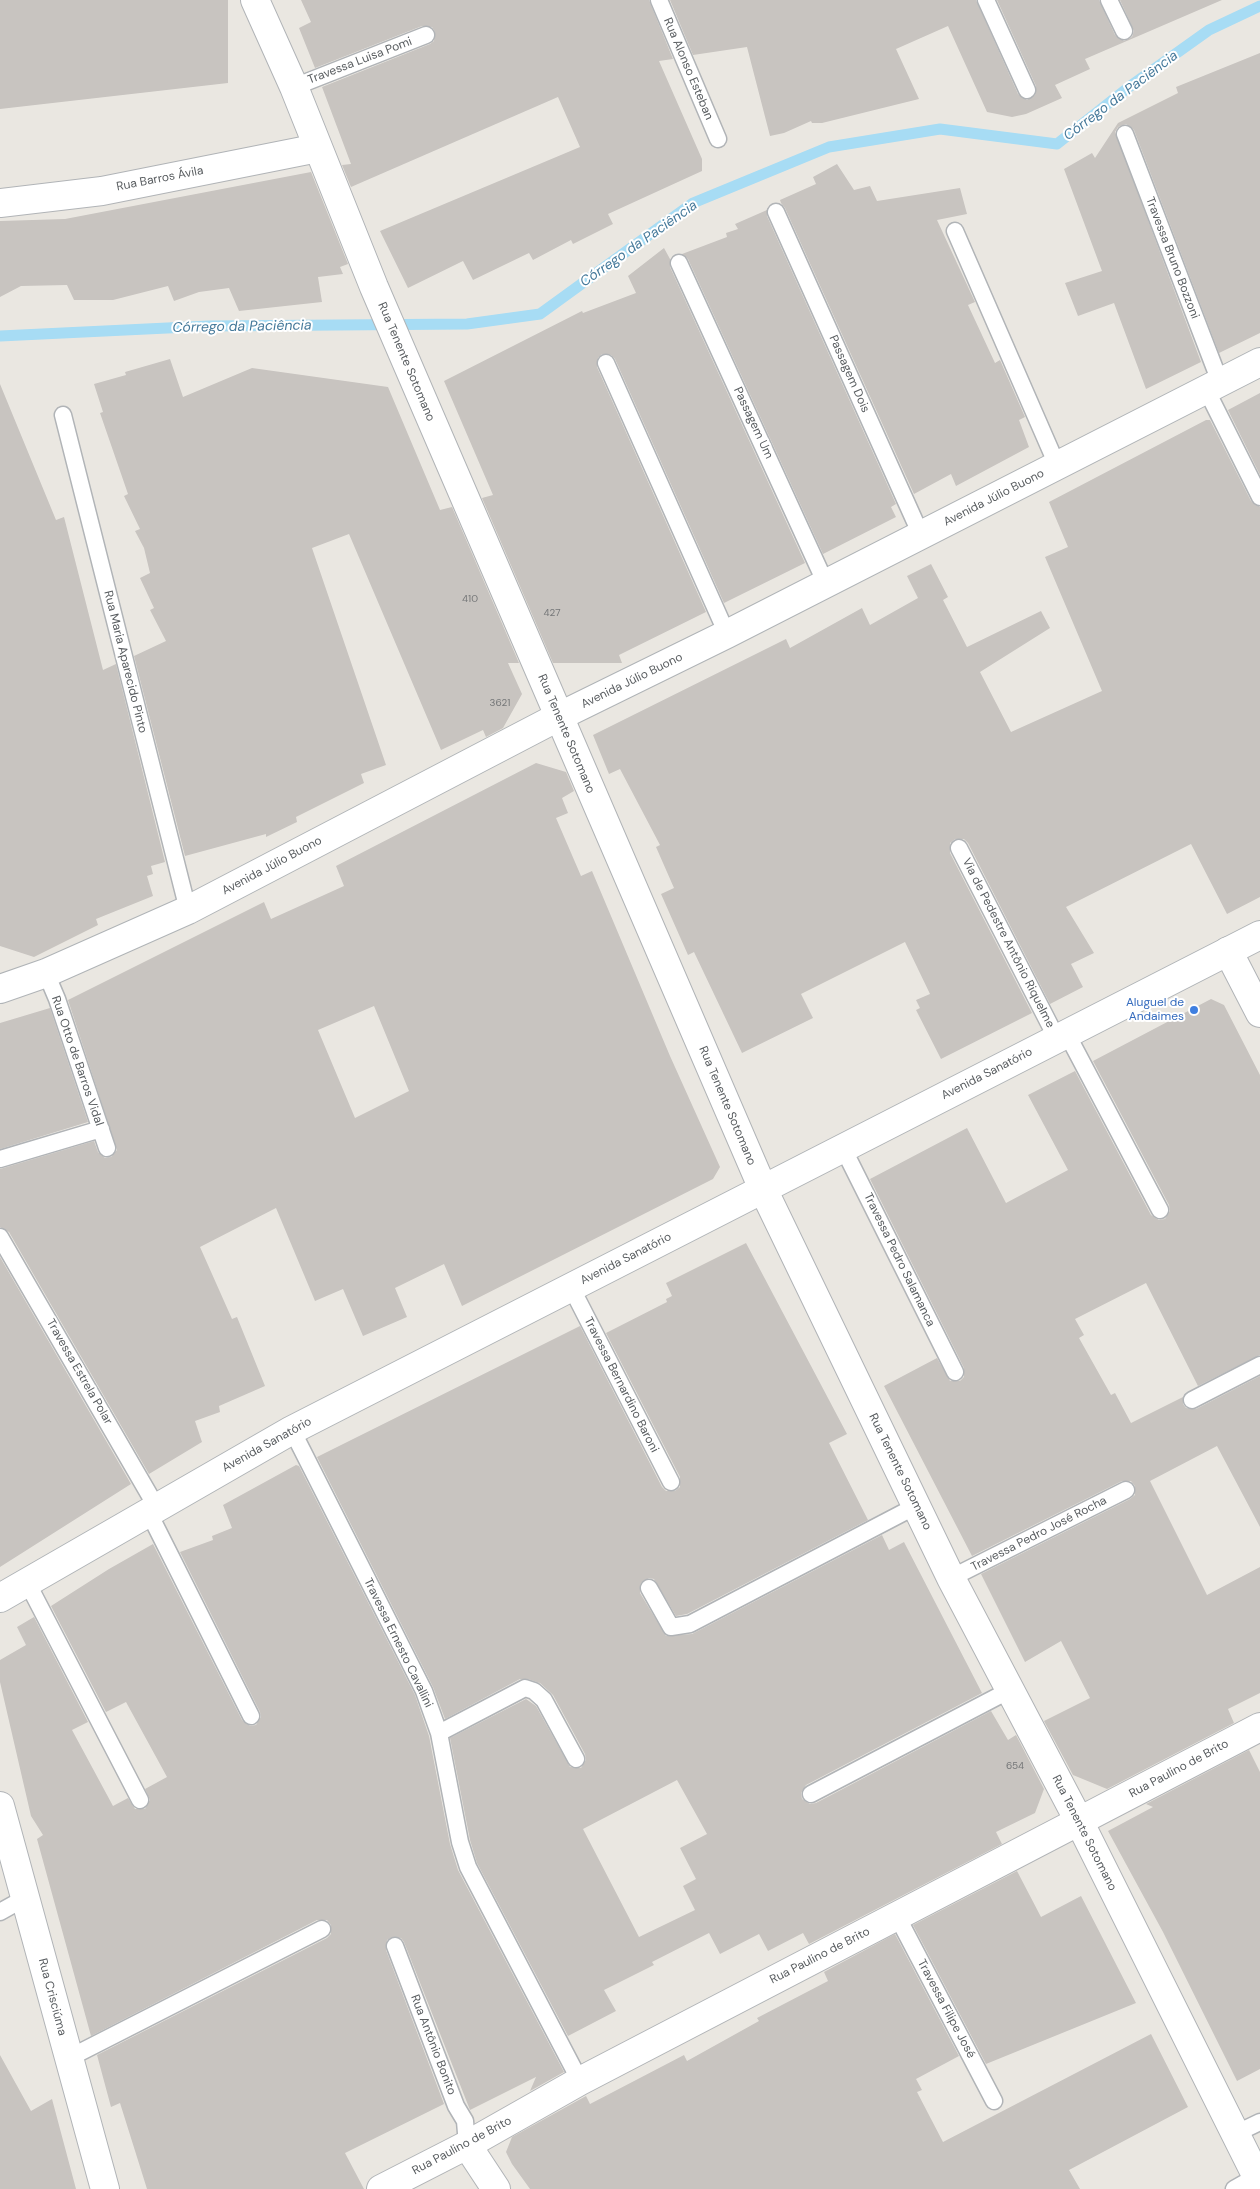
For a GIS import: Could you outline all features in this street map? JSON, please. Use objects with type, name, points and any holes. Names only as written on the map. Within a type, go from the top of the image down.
[{"type":"street","name":"Rua Tenente Sotomano","points":[[255,0],[294,87],[411,374],[762,1189],[951,1578],[1079,1821],[1235,2134],[1250,2183]]},
{"type":"street","name":"Rua Barros Ávila","points":[[0,203],[102,191],[318,148]]},
{"type":"street","name":"Avenida Júlio Buono","points":[[0,989],[46,974],[188,910],[558,717],[826,584],[1260,362]]},
{"type":"street","name":"Avenida Sanatório","points":[[0,1598],[292,1430],[1260,934]]},
{"type":"street","points":[[1228,951],[1260,1013]]},
{"type":"street","name":"Rua Paulino de Brito","points":[[381,2189],[467,2145],[580,2082],[1260,1727]]},
{"type":"street","name":"Rua Crisciúma","points":[[0,1806],[105,2189]]},
{"type":"street","points":[[467,2145],[496,2189]]},
{"type":"lane","name":"Rua Alonso Esteban","points":[[659,0],[718,139]]},
{"type":"lane","points":[[986,0],[1027,90]]},
{"type":"lane","points":[[1108,0],[1124,31]]},
{"type":"lane","name":"Travessa Luisa Pomi","points":[[294,87],[426,35]]},
{"type":"lane","name":"Travessa Bruno Bozzoni","points":[[1125,134],[1213,386],[1260,497]]},
{"type":"lane","name":"Passagem Dois","points":[[776,212],[921,535]]},
{"type":"lane","points":[[955,231],[1057,465]]},
{"type":"lane","name":"Passagem Um","points":[[679,263],[826,584]]},
{"type":"lane","points":[[606,363],[727,634]]},
{"type":"lane","name":"Rua Maria Aparecido Pinto","points":[[63,415],[188,910]]},
{"type":"lane","name":"Via de Pedestre Antônio Riquelme","points":[[959,848],[1160,1210]]},
{"type":"lane","name":"Rua Otto de Barros Vidal","points":[[46,974],[57,998],[107,1148]]},
{"type":"lane","points":[[0,1159],[101,1129]]},
{"type":"lane","name":"Travessa Pedro Salamanca","points":[[843,1148],[955,1372]]},
{"type":"lane","name":"Travessa Estrela Polar","points":[[0,1237],[153,1510],[251,1716]]},
{"type":"lane","name":"Travessa Bernardino Baroni","points":[[572,1287],[671,1482]]},
{"type":"lane","points":[[1192,1400],[1260,1365]]},
{"type":"lane","name":"Travessa Ernesto Cavallini","points":[[292,1430],[424,1691],[439,1733],[460,1842],[468,1867],[580,2082]]},
{"type":"lane","name":"Travessa Pedro José Rocha","points":[[951,1578],[1126,1490]]},
{"type":"lane","points":[[648,1588],[671,1627],[690,1624],[916,1506]]},
{"type":"lane","points":[[27,1582],[140,1800]]},
{"type":"lane","points":[[439,1733],[525,1688],[534,1691],[544,1700],[576,1759]]},
{"type":"lane","points":[[811,1794],[1010,1690]]},
{"type":"lane","points":[[0,1912],[25,1898]]},
{"type":"lane","name":"Travessa Filipe José","points":[[898,1916],[994,2101]]},
{"type":"lane","points":[[69,2058],[322,1929]]},
{"type":"lane","name":"Rua Antônio Bonito","points":[[395,1946],[456,2106],[465,2121],[467,2145]]},
{"type":"lane","points":[[1235,2134],[1260,2122]]},
{"type":"building","points":[[0,0],[228,0],[228,83],[0,109]]},
{"type":"building","points":[[301,0],[649,0],[673,59],[659,61],[702,159],[702,171],[608,214],[613,224],[573,244],[571,240],[533,260],[529,253],[473,280],[463,261],[408,288],[380,231],[580,147],[558,97],[351,187],[342,165],[351,164],[322,87],[430,44],[434,41],[435,32],[432,27],[422,26],[315,68],[299,28],[311,22]]},
{"type":"building","points":[[670,0],[976,0],[1018,94],[1027,100],[1035,95],[1036,86],[997,0],[1099,0],[1115,35],[1124,41],[1132,37],[1134,31],[1120,0],[1222,0],[1085,59],[1090,69],[1055,85],[1062,98],[1026,114],[1012,117],[987,112],[948,26],[896,49],[919,99],[822,123],[812,123],[811,121],[784,133],[770,136],[747,47],[693,55]]},
{"type":"building","points":[[1260,53],[1260,333],[1219,353],[1134,130],[1126,124],[1118,127],[1115,132],[1201,362],[1146,389],[1114,303],[1078,316],[1065,283],[1102,271],[1064,169],[1092,153],[1095,158],[1118,123],[1178,93],[1176,87]]},
{"type":"building","points":[[837,164],[854,190],[870,186],[877,201],[960,188],[967,214],[937,220],[975,302],[968,305],[995,363],[1000,360],[1025,417],[1019,420],[1029,447],[956,486],[951,474],[914,494],[785,208],[781,203],[780,200],[816,184],[813,177]]},
{"type":"building","points":[[311,172],[348,264],[340,267],[343,274],[318,277],[322,302],[239,311],[229,288],[199,292],[174,301],[168,286],[113,300],[74,300],[67,285],[21,286],[0,297],[0,221],[65,219]]},
{"type":"building","points":[[767,210],[767,216],[896,504],[891,507],[896,517],[823,554],[688,259],[682,254],[727,237],[726,233],[738,229],[735,224]]},
{"type":"building","points":[[664,248],[670,259],[670,267],[805,563],[724,603],[615,359],[611,355],[602,354],[598,358],[597,367],[706,612],[619,655],[622,663],[553,663],[482,498],[493,495],[444,381],[582,311],[583,313],[636,293],[628,276]]},
{"type":"building","points":[[170,359],[183,397],[252,368],[388,387],[440,510],[452,507],[519,663],[508,663],[522,694],[503,728],[486,737],[483,730],[441,750],[349,534],[312,548],[386,765],[361,774],[364,783],[296,817],[297,822],[266,837],[266,834],[185,856],[134,656],[166,641],[150,610],[154,608],[140,578],[150,573],[144,548],[135,531],[140,529],[124,496],[128,494],[100,413],[103,412],[94,384],[126,375],[125,372]]},
{"type":"building","points":[[0,384],[56,520],[64,517],[103,670],[116,664],[165,862],[151,866],[153,874],[147,876],[153,896],[96,919],[98,925],[34,957],[0,946]]},
{"type":"building","points":[[1260,393],[1260,475],[1228,410]]},
{"type":"building","points":[[1206,420],[1210,420],[1251,501],[1260,507],[1260,897],[1227,914],[1191,844],[1066,907],[1094,953],[1071,964],[1083,987],[1050,1004],[968,843],[964,839],[955,839],[950,843],[950,853],[1032,1013],[941,1059],[916,1010],[920,1008],[916,1000],[930,994],[905,942],[801,994],[813,1018],[742,1053],[694,952],[688,955],[661,894],[674,888],[656,847],[660,845],[620,769],[609,774],[593,735],[786,639],[790,648],[862,608],[870,625],[918,598],[907,576],[931,564],[948,597],[943,600],[967,647],[1041,611],[1050,628],[980,672],[1011,732],[1102,691],[1045,557],[1068,547],[1049,502]]},
{"type":"building","points":[[536,763],[566,772],[574,791],[562,798],[568,813],[556,818],[581,876],[592,871],[670,1056],[720,1167],[713,1179],[462,1306],[444,1264],[395,1288],[407,1317],[363,1336],[343,1289],[315,1301],[276,1208],[200,1247],[232,1319],[237,1317],[265,1386],[219,1406],[220,1412],[195,1421],[202,1442],[149,1474],[9,1232],[0,1227],[0,1169],[94,1141],[98,1152],[105,1158],[111,1157],[117,1150],[68,1000],[264,902],[271,919],[344,886],[336,866]],"holes":[[[374,1006],[409,1091],[355,1118],[318,1030]]]},
{"type":"building","points":[[1211,999],[1224,1005],[1260,1075],[1260,1355],[1198,1386],[1146,1283],[1075,1319],[1084,1335],[1079,1338],[1111,1395],[1115,1393],[1131,1423],[1183,1397],[1183,1404],[1186,1408],[1196,1409],[1260,1376],[1260,1527],[1217,1446],[1150,1481],[1207,1595],[1260,1567],[1260,1693],[1228,1709],[1234,1723],[1107,1789],[1073,1775],[1044,1721],[1090,1698],[1061,1641],[1025,1662],[981,1574],[1130,1499],[1135,1495],[1135,1486],[1131,1481],[1122,1481],[972,1556],[884,1386],[937,1358],[950,1381],[960,1381],[964,1377],[964,1368],[870,1179],[967,1128],[1006,1203],[1068,1170],[1028,1095],[1075,1071],[1151,1215],[1159,1220],[1165,1219],[1170,1211],[1169,1205],[1093,1061]]},
{"type":"building","points":[[50,1008],[88,1122],[0,1149],[0,1023]]},
{"type":"building","points":[[746,1243],[847,1434],[829,1443],[868,1520],[687,1614],[676,1616],[654,1579],[649,1578],[641,1583],[640,1593],[666,1636],[692,1634],[882,1535],[889,1550],[904,1542],[982,1693],[806,1785],[801,1793],[802,1799],[810,1804],[816,1803],[991,1711],[1008,1740],[1016,1735],[1044,1789],[1035,1813],[996,1832],[1002,1844],[809,1944],[803,1933],[768,1951],[759,1934],[720,1954],[709,1933],[652,1962],[654,1965],[604,1990],[616,2011],[568,2036],[477,1863],[470,1840],[450,1738],[526,1699],[536,1706],[570,1767],[581,1768],[586,1760],[585,1754],[553,1695],[540,1683],[528,1679],[520,1679],[445,1719],[433,1687],[317,1457],[580,1326],[662,1487],[666,1491],[675,1491],[680,1487],[680,1477],[606,1333],[667,1302],[666,1299],[672,1296],[666,1283]],"holes":[[[677,1780],[707,1834],[680,1848],[696,1879],[683,1886],[695,1910],[639,1937],[583,1829]]]},
{"type":"building","points":[[0,1257],[131,1484],[0,1567]]},
{"type":"building","points":[[296,1465],[299,1466],[415,1695],[429,1736],[450,1844],[458,1870],[564,2072],[530,2091],[536,2077],[470,2110],[404,1942],[401,1938],[392,1937],[387,1940],[386,1950],[444,2104],[345,2153],[364,2189],[147,2189],[120,2103],[111,2107],[97,2055],[327,1938],[331,1934],[331,1925],[327,1920],[317,1920],[91,2036],[37,1839],[43,1835],[31,1816],[0,1682],[0,1660],[26,1645],[17,1627],[34,1617],[88,1722],[72,1730],[113,1806],[128,1798],[135,1809],[145,1809],[150,1800],[145,1789],[167,1777],[126,1702],[106,1712],[51,1606],[153,1544],[242,1720],[250,1726],[256,1725],[261,1717],[260,1712],[180,1552],[213,1540],[212,1536],[232,1528],[223,1505]]},
{"type":"building","points":[[1249,1750],[1260,1772],[1260,2069],[1237,2081],[1163,1932],[1108,1831],[1153,1807],[1146,1804]]},
{"type":"building","points":[[1017,1871],[1041,1917],[1081,1896],[1136,2003],[986,2064],[913,1925]]},
{"type":"building","points":[[895,1934],[959,2056],[916,2079],[922,2090],[917,2092],[943,2142],[1151,2034],[1188,2107],[1069,2170],[1080,2189],[530,2189],[512,2164],[506,2152],[512,2137],[586,2096],[590,2104],[684,2055],[687,2061],[759,2021],[757,2018],[828,1981],[824,1972]]},
{"type":"building","points":[[0,2055],[31,2111],[52,2099],[76,2189],[0,2189]]},
{"type":"waterway","name":"Córrego da Paciência","points":[[0,336],[209,326],[467,324],[540,314],[693,203],[829,147],[940,129],[1057,144],[1129,87],[1209,30],[1260,6]]},
{"type":"place","name":"Aluguel de Andaimes","points":[[1194,1010]]}]
